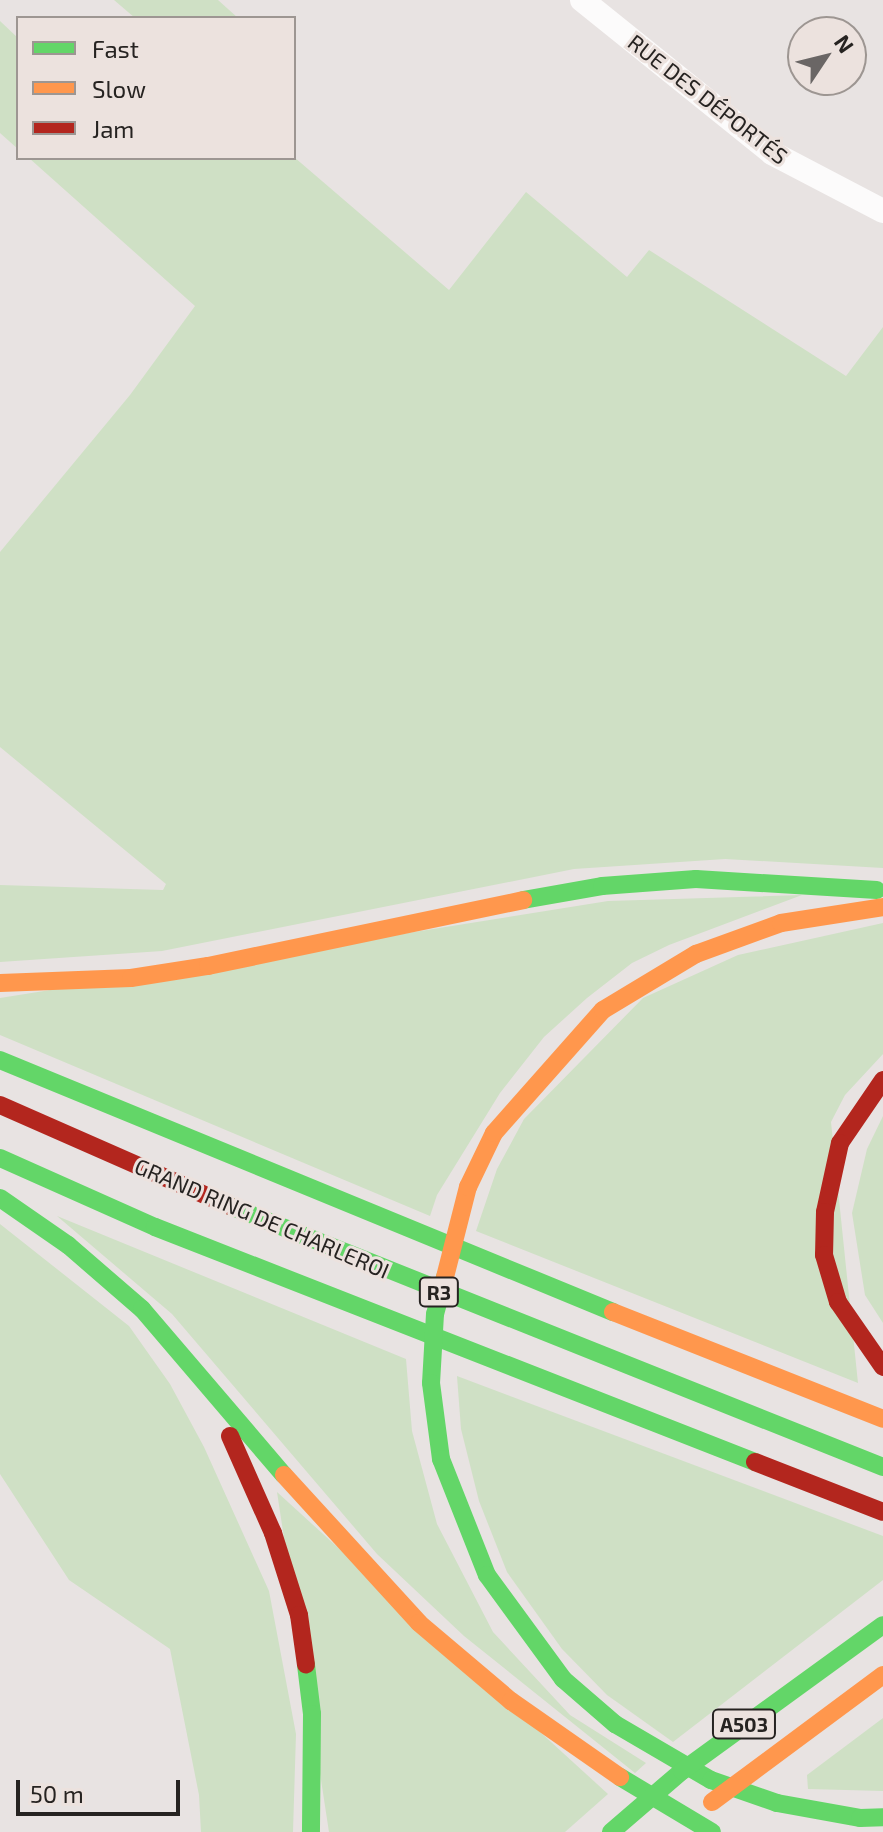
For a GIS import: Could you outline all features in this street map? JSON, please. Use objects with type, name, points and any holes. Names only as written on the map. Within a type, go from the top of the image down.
[{"type":"highway","points":[[0,983],[131,978],[208,966],[423,918],[602,886],[696,879],[883,891]]},
{"type":"highway","points":[[883,907],[781,923],[696,954],[603,1010],[527,1090],[494,1133],[468,1187],[446,1257],[435,1314],[431,1383],[441,1459],[487,1575],[523,1632],[563,1679],[615,1724],[711,1780],[777,1803],[860,1818],[883,1817]]},
{"type":"highway","points":[[0,1060],[340,1203],[883,1419]]},
{"type":"highway","points":[[883,1080],[840,1143],[825,1212],[824,1255],[838,1302],[883,1367]]},
{"type":"highway","name":"GRAND RING DE CHARLEROI","points":[[0,1105],[205,1196],[883,1467]]},
{"type":"highway","name":"GRAND RING DE CHARLEROI","points":[[0,1158],[155,1227],[883,1512]]},
{"type":"highway","points":[[0,1198],[68,1245],[142,1309],[343,1544],[419,1623],[549,1729],[712,1832]]},
{"type":"highway","points":[[190,1363],[240,1453],[273,1533],[299,1615],[312,1714],[311,1832]]},
{"type":"highway","name":"A503","points":[[611,1832],[694,1761],[883,1625]]},
{"type":"highway","name":"A503","points":[[676,1832],[883,1675]]},
{"type":"street","name":"RUE DES DÉPORTÉS","points":[[582,0],[772,153],[883,211]]},
{"type":"green space","points":[[114,0],[218,0],[236,16],[133,16]]},
{"type":"green space","points":[[0,21],[16,36],[16,147],[0,133]]},
{"type":"green space","points":[[296,159],[449,290],[526,192],[627,277],[649,250],[846,376],[883,327],[883,868],[725,859],[574,869],[162,951],[0,962],[0,885],[163,890],[166,884],[0,747],[0,552],[130,395],[195,306],[31,160]]},
{"type":"green space","points":[[802,895],[669,945],[632,963],[587,998],[544,1037],[500,1093],[437,1195],[430,1216],[0,1035],[0,998],[608,901]]},
{"type":"green space","points":[[883,923],[883,1054],[845,1095],[831,1122],[858,1383],[476,1231],[497,1169],[524,1119],[643,998],[738,955]]},
{"type":"green space","points":[[883,1116],[883,1323],[865,1295],[852,1213],[867,1149]]},
{"type":"green space","points":[[57,1216],[406,1359],[412,1431],[437,1524],[493,1632],[570,1715],[646,1763],[635,1773],[464,1636],[377,1554],[172,1314]]},
{"type":"green space","points":[[0,1224],[129,1326],[170,1384],[204,1447],[269,1591],[296,1734],[293,1832],[201,1832],[199,1795],[170,1649],[69,1580],[0,1474]]},
{"type":"green space","points":[[457,1376],[883,1536],[883,1580],[673,1742],[607,1695],[562,1649],[507,1572],[479,1501],[461,1429]]},
{"type":"green space","points":[[277,1492],[608,1794],[565,1832],[329,1832]]},
{"type":"green space","points":[[883,1718],[883,1791],[808,1789],[807,1775]]},
{"type":"traffic: fast","points":[[523,900],[602,886],[696,879],[877,890]]},
{"type":"traffic: fast","points":[[0,1060],[613,1312]]},
{"type":"traffic: fast","points":[[0,1158],[155,1227],[755,1462]]},
{"type":"traffic: fast","points":[[0,1198],[68,1245],[142,1309],[284,1475]]},
{"type":"traffic: fast","points":[[230,1206],[883,1467]]},
{"type":"traffic: fast","points":[[445,1277],[435,1314],[431,1383],[441,1459],[487,1575],[563,1679],[615,1724],[711,1780],[777,1803],[860,1818],[883,1817]]},
{"type":"traffic: fast","points":[[611,1832],[682,1771],[883,1625]]},
{"type":"traffic: fast","points":[[306,1665],[312,1714],[311,1832]]},
{"type":"traffic: fast","points":[[620,1777],[712,1832]]},
{"type":"traffic: slow","points":[[0,983],[131,978],[208,966],[523,900]]},
{"type":"traffic: slow","points":[[445,1277],[468,1187],[494,1133],[603,1010],[696,954],[781,923],[883,907]]},
{"type":"traffic: slow","points":[[613,1312],[883,1419]]},
{"type":"traffic: slow","points":[[284,1475],[419,1623],[511,1701],[620,1777]]},
{"type":"traffic: slow","points":[[712,1802],[883,1675]]},
{"type":"traffic: jam","points":[[883,1080],[840,1143],[825,1212],[824,1255],[838,1302],[883,1367]]},
{"type":"traffic: jam","points":[[0,1105],[230,1206]]},
{"type":"traffic: jam","points":[[230,1436],[273,1533],[299,1615],[306,1665]]},
{"type":"traffic: jam","points":[[755,1462],[883,1512]]}]
